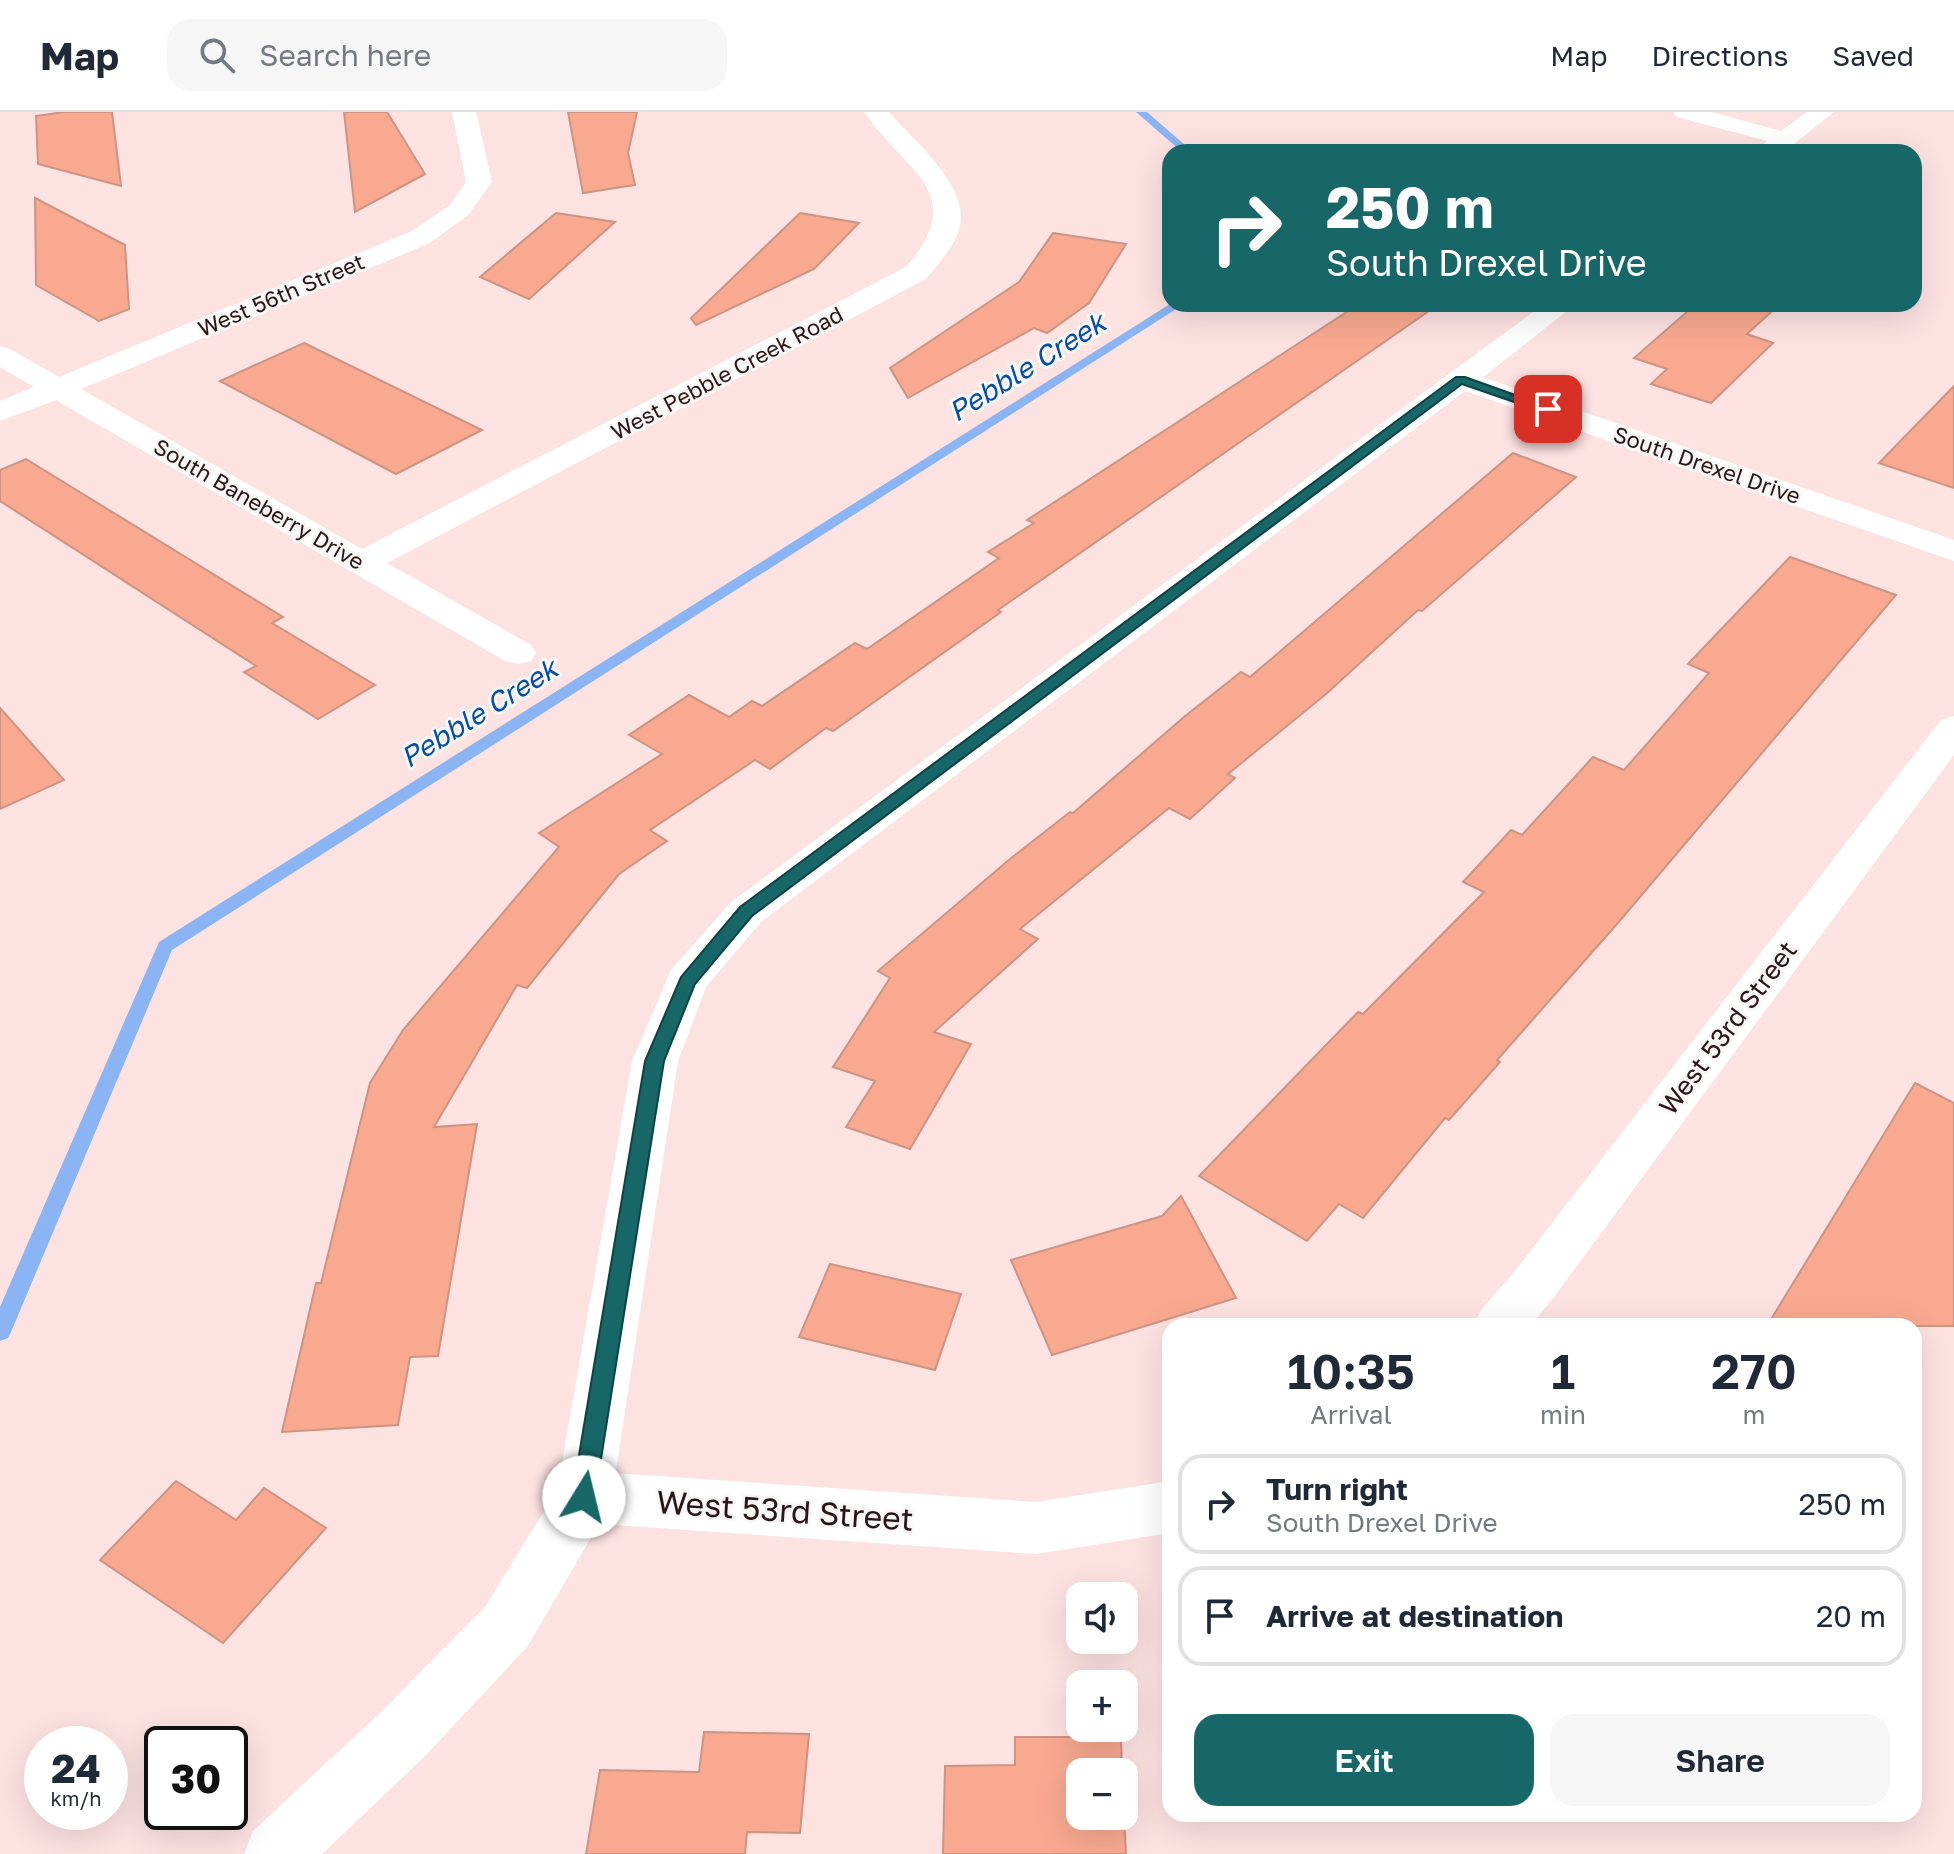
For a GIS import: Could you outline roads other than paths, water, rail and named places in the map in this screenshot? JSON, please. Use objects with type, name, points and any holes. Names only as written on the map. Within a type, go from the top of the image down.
[{"type":"street","name":"West 56th Street","points":[[0,412],[421,237],[459,210],[479,182],[464,112]]},
{"type":"street","name":"West Pebble Creek Road","points":[[362,563],[916,273],[935,254],[948,231],[948,206],[920,160],[892,134],[876,112]]},
{"type":"street","points":[[1685,112],[1772,144]]},
{"type":"street","points":[[1780,144],[1822,112]]},
{"type":"street","points":[[276,1854],[403,1734],[506,1627],[584,1497],[655,1061],[687,981],[746,912],[1551,312]]},
{"type":"street","name":"South Baneberry Drive","points":[[0,355],[518,653]]},
{"type":"street","name":"South Drexel Drive","points":[[1460,379],[1954,551]]},
{"type":"street","name":"West 53rd Street","points":[[1506,1318],[1954,728]]},
{"type":"street","name":"West 53rd Street","points":[[584,1497],[1036,1528],[1162,1508]]},
{"type":"waterway","name":"Pebble Creek","points":[[1141,112],[1179,144]]},
{"type":"waterway","name":"Pebble Creek","points":[[0,1332],[165,946],[1165,312]]}]
